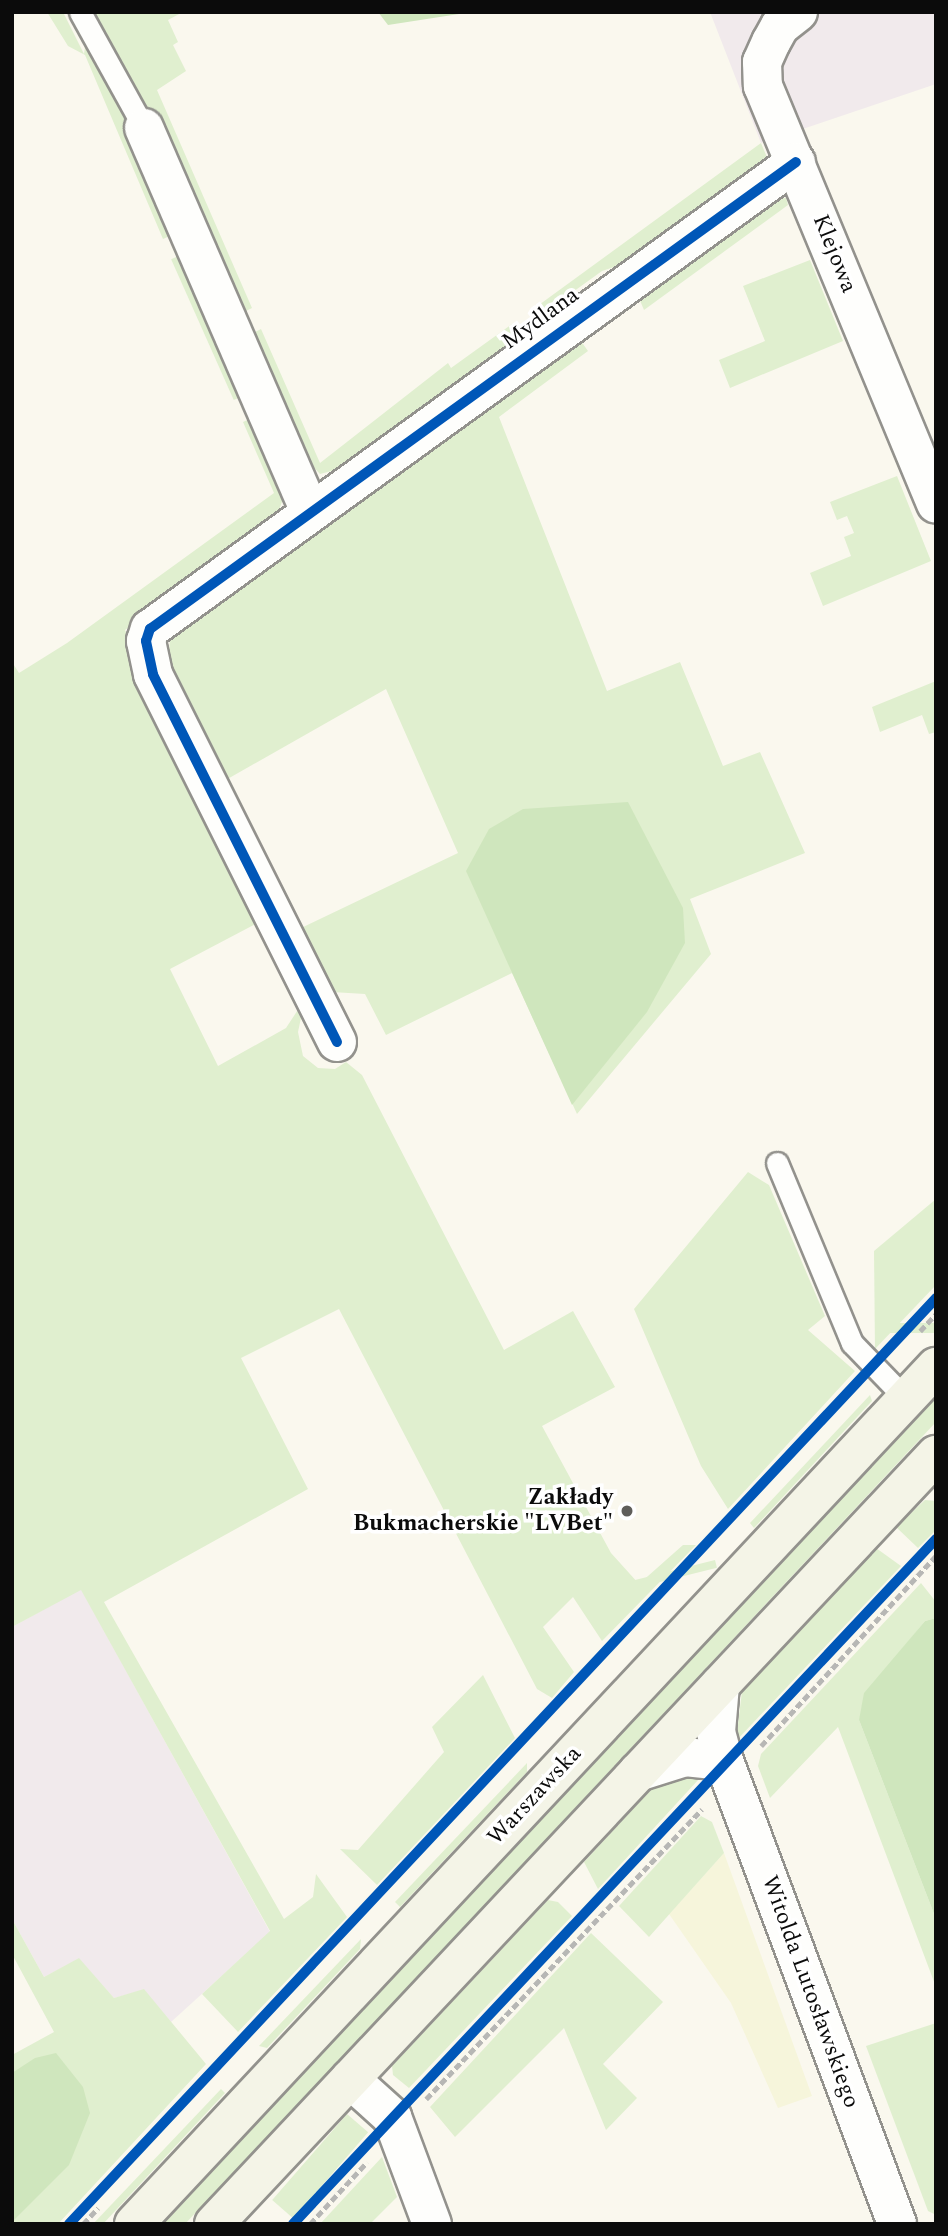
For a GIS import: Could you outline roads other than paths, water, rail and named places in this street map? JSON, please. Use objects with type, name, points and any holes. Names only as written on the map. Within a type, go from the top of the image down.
[{"type":"main road","name":"Warszawska","points":[[134,2224],[936,1367]]},
{"type":"main road","points":[[214,2224],[936,1455]]},
{"type":"street","name":"Klejowa","points":[[785,17],[762,62],[763,86],[936,504]]},
{"type":"street","points":[[145,128],[310,511]]},
{"type":"street","name":"Mydlana","points":[[337,1042],[153,674],[146,641],[158,620],[796,162]]},
{"type":"street","name":"Witolda Lutosławskiego","points":[[720,1685],[716,1732],[727,1770],[897,2224]]},
{"type":"street","points":[[638,1772],[685,1757],[727,1770]]},
{"type":"street","points":[[350,2078],[395,2123],[432,2224]]},
{"type":"lane","points":[[79,12],[145,128]]},
{"type":"lane","points":[[777,1163],[839,1318],[872,1367],[906,1399]]},
{"type":"place","name":"Zakłady Bukmacherskie \"LVBet\"","points":[[627,1511]]}]
